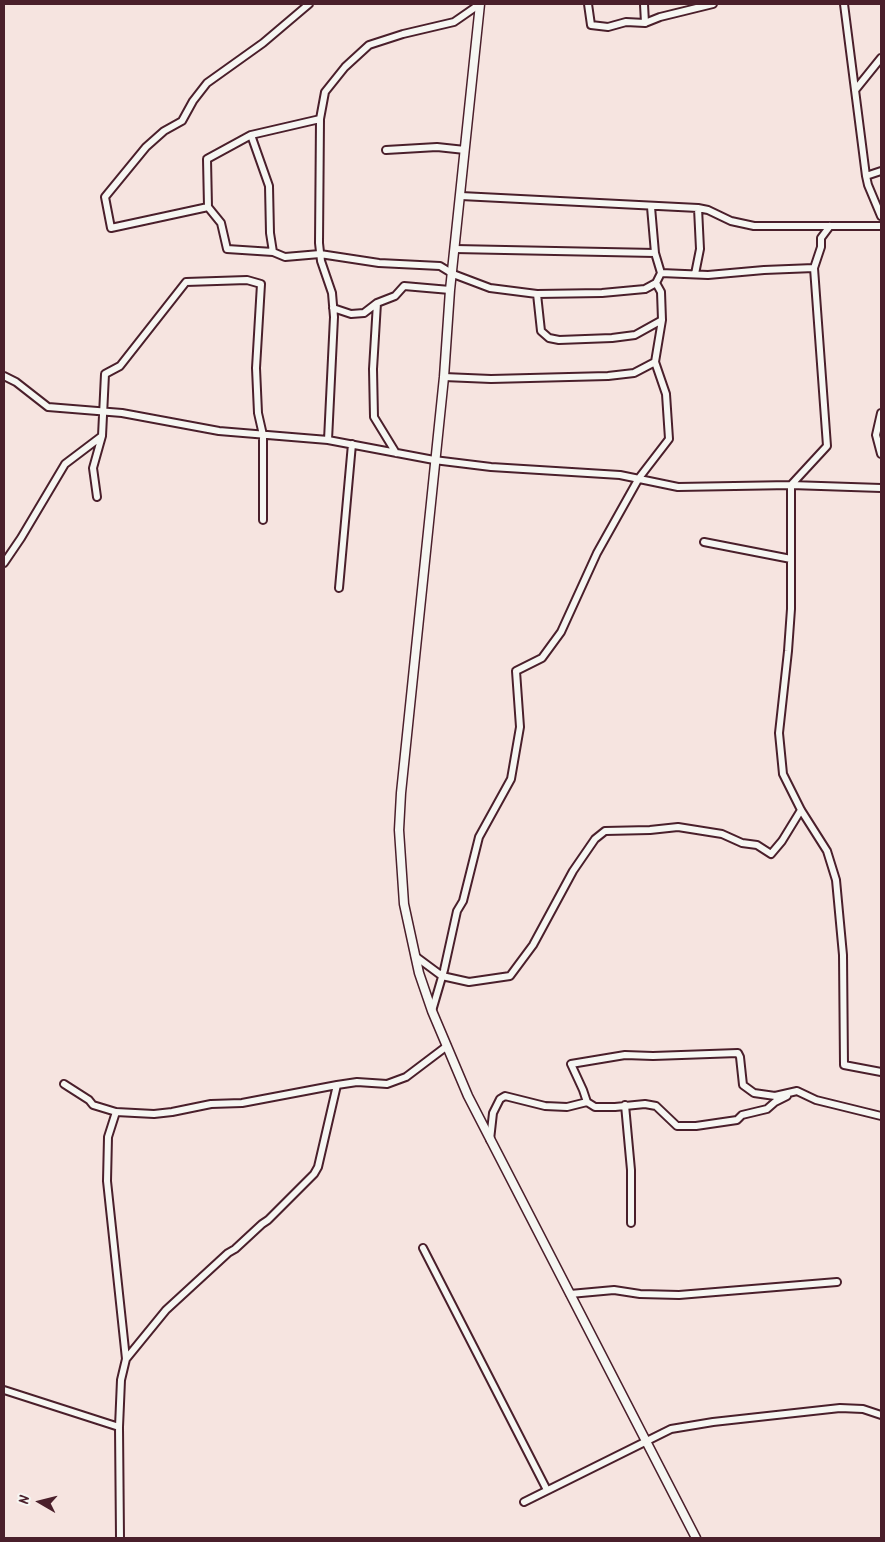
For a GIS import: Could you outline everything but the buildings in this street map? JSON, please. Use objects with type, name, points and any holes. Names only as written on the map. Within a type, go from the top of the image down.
[{"type":"street","points":[[208,207],[111,228],[105,197],[146,147],[164,131],[182,121],[193,101],[207,83],[263,43],[309,4]]},
{"type":"street","points":[[328,440],[333,308],[332,293],[318,244],[320,119],[325,92],[345,67],[369,45],[403,34],[454,22],[480,4]]},
{"type":"street","points":[[480,4],[401,792],[399,830],[404,904],[415,956],[432,1010],[468,1096],[646,1440],[694,1537]]},
{"type":"street","points":[[588,4],[591,25],[608,27],[626,22],[645,23],[660,17],[713,4]]},
{"type":"street","points":[[644,4],[645,23]]},
{"type":"street","points":[[844,4],[866,176],[881,216]]},
{"type":"street","points":[[856,89],[881,58]]},
{"type":"street","points":[[320,119],[251,135],[207,159],[208,207],[221,223],[227,249],[273,252],[285,257],[320,254],[379,263],[440,266],[453,274],[490,288],[537,294],[634,291],[645,289],[656,283],[661,273],[655,253],[651,207]]},
{"type":"street","points":[[251,135],[269,186],[270,233],[273,252]]},
{"type":"street","points":[[386,150],[437,147],[465,150]]},
{"type":"street","points":[[866,176],[881,171]]},
{"type":"street","points":[[461,196],[698,208],[708,210],[731,221],[754,226],[881,226]]},
{"type":"street","points":[[695,274],[700,249],[698,208]]},
{"type":"street","points":[[830,226],[822,238],[814,268],[827,446],[791,485],[791,609],[779,733],[783,774],[801,810],[827,851],[836,880],[843,955],[844,1065],[881,1072]]},
{"type":"street","points":[[455,248],[655,253]]},
{"type":"street","points":[[661,273],[695,274],[814,268]]},
{"type":"street","points":[[97,497],[93,468],[102,436],[105,374],[120,366],[186,282],[247,280],[261,284],[256,368],[258,412],[263,435],[263,520]]},
{"type":"street","points":[[432,1010],[457,911],[463,901],[479,837],[511,779],[520,727],[516,671],[542,658],[561,632],[597,553],[640,478],[669,439],[666,394],[655,362],[662,320],[661,292],[656,283]]},
{"type":"street","points":[[333,308],[351,314],[364,313],[377,303],[395,296],[404,286],[450,290]]},
{"type":"street","points":[[537,294],[541,331],[549,338],[559,340],[635,335],[662,320]]},
{"type":"street","points":[[377,303],[373,369],[374,417],[396,453]]},
{"type":"street","points":[[444,377],[491,379],[608,376],[634,373],[655,362]]},
{"type":"street","points":[[4,376],[16,382],[48,408],[122,413],[219,431],[328,440],[434,460],[620,475],[678,487],[791,485],[881,488]]},
{"type":"street","points":[[881,413],[876,435],[881,454]]},
{"type":"street","points":[[4,563],[65,464],[102,436]]},
{"type":"street","points":[[339,588],[352,444]]},
{"type":"street","points":[[704,542],[791,559]]},
{"type":"street","points":[[415,956],[442,976],[469,982],[510,976],[533,945],[573,871],[595,839],[605,831],[678,827],[722,834],[742,843],[757,845],[771,854],[801,810]]},
{"type":"street","points":[[64,1084],[89,1100],[93,1105],[116,1112],[154,1114],[211,1104],[242,1103],[357,1082],[387,1084],[406,1077],[447,1046]]},
{"type":"street","points":[[587,1102],[584,1090],[571,1064],[625,1055],[738,1053],[743,1085],[754,1093],[775,1096],[797,1091],[816,1100],[881,1116]]},
{"type":"street","points":[[126,1358],[166,1310],[228,1253],[268,1220],[314,1174],[318,1167],[337,1085]]},
{"type":"street","points":[[490,1140],[493,1113],[500,1098],[505,1096],[545,1106],[567,1107],[587,1102],[595,1106],[615,1107],[645,1104],[656,1106],[677,1126],[696,1126],[737,1120],[742,1115],[767,1109],[775,1102],[797,1091]]},
{"type":"street","points":[[625,1105],[631,1170],[631,1223]]},
{"type":"street","points":[[116,1112],[108,1137],[107,1180],[126,1358],[121,1380],[119,1427],[120,1538]]},
{"type":"street","points":[[423,1248],[470,1340],[476,1347],[547,1490]]},
{"type":"street","points":[[570,1294],[614,1290],[640,1294],[679,1295],[837,1282]]},
{"type":"street","points":[[4,1390],[119,1427]]},
{"type":"street","points":[[524,1502],[671,1429],[713,1422],[840,1408],[862,1409],[881,1415]]}]
